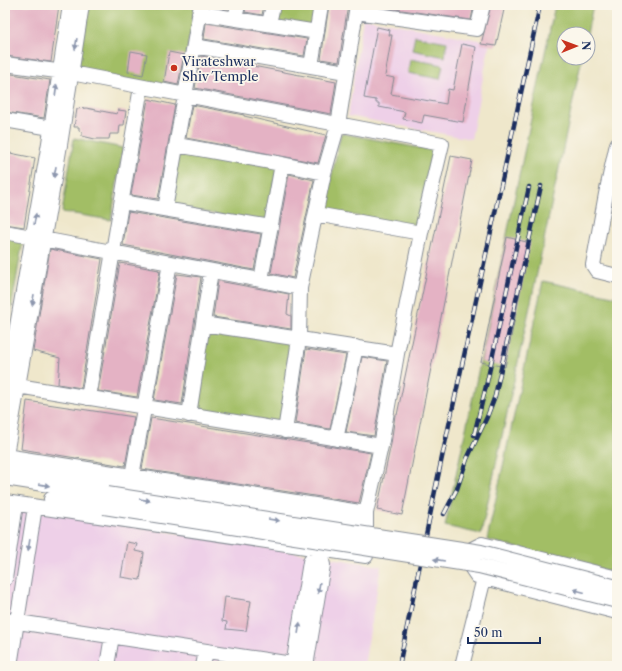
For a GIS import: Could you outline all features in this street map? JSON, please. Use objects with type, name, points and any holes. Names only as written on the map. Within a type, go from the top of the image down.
[{"type":"street","points":[[5,395],[8,366],[38,238],[65,73],[67,21],[70,5]]},
{"type":"street","points":[[67,21],[82,5]]},
{"type":"street","points":[[5,451],[7,449],[18,386],[51,128],[82,5]]},
{"type":"street","points":[[269,24],[273,5]]},
{"type":"street","points":[[311,66],[321,5]]},
{"type":"street","points":[[285,431],[299,339],[300,288],[324,173],[338,125],[357,8],[394,11],[478,29],[483,5]]},
{"type":"street","points":[[165,209],[186,96],[200,9],[237,12],[269,24],[317,32]]},
{"type":"street","points":[[194,46],[346,72]]},
{"type":"street","points":[[5,64],[65,73],[442,144],[421,233],[396,354],[366,519],[366,556],[10,503],[5,578]]},
{"type":"street","points":[[88,398],[141,88]]},
{"type":"street","points":[[5,120],[51,128]]},
{"type":"street","points":[[617,144],[612,195],[593,265],[596,271],[617,276]]},
{"type":"street","points":[[177,145],[324,173]]},
{"type":"street","points":[[261,280],[282,164]]},
{"type":"street","points":[[122,202],[271,227]]},
{"type":"street","points":[[316,214],[421,233]]},
{"type":"street","points":[[5,232],[300,288]]},
{"type":"street","points":[[132,482],[170,263]]},
{"type":"street","points":[[190,414],[211,271]]},
{"type":"street","points":[[204,324],[396,354]]},
{"type":"street","points":[[336,439],[356,347]]},
{"type":"street","points":[[18,386],[380,446]]},
{"type":"street","points":[[5,456],[132,482],[366,519]]},
{"type":"street","points":[[5,468],[132,482]]},
{"type":"street","points":[[5,478],[105,501],[479,566],[617,601]]},
{"type":"street","points":[[5,492],[105,501],[481,552],[617,587]]},
{"type":"street","points":[[10,666],[11,621],[35,507]]},
{"type":"street","points":[[617,578],[482,544],[462,554],[477,576],[617,612]]},
{"type":"street","points":[[11,621],[299,666],[310,562],[319,549]]},
{"type":"street","points":[[462,666],[484,578]]},
{"type":"street","points":[[107,666],[112,636]]},
{"type":"street","points":[[204,666],[206,651]]},
{"type":"shaded area","points":[[363,18],[490,42],[471,139],[348,116]]},
{"type":"shaded area","points":[[5,506],[381,566],[364,666],[5,666]]},
{"type":"green space","points":[[86,5],[195,5],[180,90],[75,70]]},
{"type":"green space","points":[[275,5],[318,5],[314,30],[271,23]]},
{"type":"green space","points":[[555,5],[593,5],[589,26],[556,26],[556,66],[580,66],[481,534],[445,526]]},
{"type":"green space","points":[[415,36],[447,42],[445,57],[412,50]]},
{"type":"green space","points":[[410,59],[443,65],[440,79],[408,73]]},
{"type":"green space","points":[[341,133],[435,151],[418,227],[324,210]]},
{"type":"green space","points":[[74,138],[123,148],[111,220],[62,212]]},
{"type":"green space","points":[[179,149],[278,167],[267,223],[168,206]]},
{"type":"green space","points":[[5,238],[23,241],[5,344]]},
{"type":"green space","points":[[543,281],[617,297],[617,573],[487,540]]},
{"type":"green space","points":[[207,326],[295,342],[281,424],[192,412]]},
{"type":"building","points":[[5,5],[59,5],[51,62],[5,56]]},
{"type":"building","points":[[209,5],[229,5],[228,9]]},
{"type":"building","points":[[246,5],[264,5],[262,15],[245,12]]},
{"type":"building","points":[[329,5],[348,5],[339,62],[321,59]]},
{"type":"building","points":[[367,5],[474,5],[471,20]]},
{"type":"building","points":[[491,5],[505,5],[496,46],[481,44]]},
{"type":"building","points":[[206,23],[307,39],[304,56],[204,39]]},
{"type":"building","points":[[377,27],[390,30],[389,35],[392,35],[385,76],[394,78],[391,94],[446,104],[448,89],[453,90],[462,44],[476,47],[463,122],[424,115],[422,123],[403,119],[405,112],[379,107],[379,103],[376,103],[376,100],[364,98]]},
{"type":"building","points":[[131,51],[147,54],[143,75],[128,72]]},
{"type":"building","name":"Virateshwar Shiv Temple","points":[[169,52],[184,55],[178,85],[164,82]]},
{"type":"building","points":[[201,56],[336,82],[331,114],[195,88]]},
{"type":"building","points":[[5,73],[50,80],[44,118],[5,112]]},
{"type":"building","points":[[148,99],[175,105],[158,199],[131,195]]},
{"type":"building","points":[[192,105],[244,115],[326,135],[318,163],[186,138]]},
{"type":"building","points":[[86,108],[117,114],[118,110],[126,111],[124,125],[120,125],[119,134],[110,134],[109,139],[95,139],[82,136],[82,132],[79,131],[79,127],[74,127],[77,109]]},
{"type":"building","points":[[5,152],[35,158],[24,227],[5,224]]},
{"type":"building","points":[[451,156],[472,160],[402,515],[377,510],[391,444],[395,415],[397,415]]},
{"type":"building","points":[[289,174],[314,180],[293,278],[271,273]]},
{"type":"building","points":[[128,212],[261,234],[254,270],[123,245]]},
{"type":"building","points":[[507,237],[530,243],[505,367],[481,362]]},
{"type":"building","points":[[50,249],[102,259],[81,388],[58,384],[60,358],[33,351]]},
{"type":"building","points":[[120,263],[160,271],[137,397],[98,391]]},
{"type":"building","points":[[177,274],[201,277],[182,404],[154,400]]},
{"type":"building","points":[[218,281],[289,294],[287,314],[291,316],[291,329],[213,317]]},
{"type":"building","points":[[306,349],[346,355],[330,429],[295,423]]},
{"type":"building","points":[[362,357],[387,361],[374,436],[346,432]]},
{"type":"building","points":[[27,401],[134,417],[125,466],[21,449]]},
{"type":"building","points":[[151,418],[371,453],[359,503],[142,469]]},
{"type":"building","points":[[127,542],[137,544],[135,551],[144,553],[140,580],[121,577]]},
{"type":"building","points":[[225,597],[251,601],[246,631],[226,629],[227,622],[222,621]]},
{"type":"railway","points":[[399,666],[441,462],[540,5]]},
{"type":"railway","points":[[444,514],[457,489],[467,459],[487,417],[495,396],[541,186]]},
{"type":"railway","points":[[474,435],[487,382],[529,187]]},
{"type":"place","name":"Virateshwar Shiv Temple","points":[[174,68]]}]
